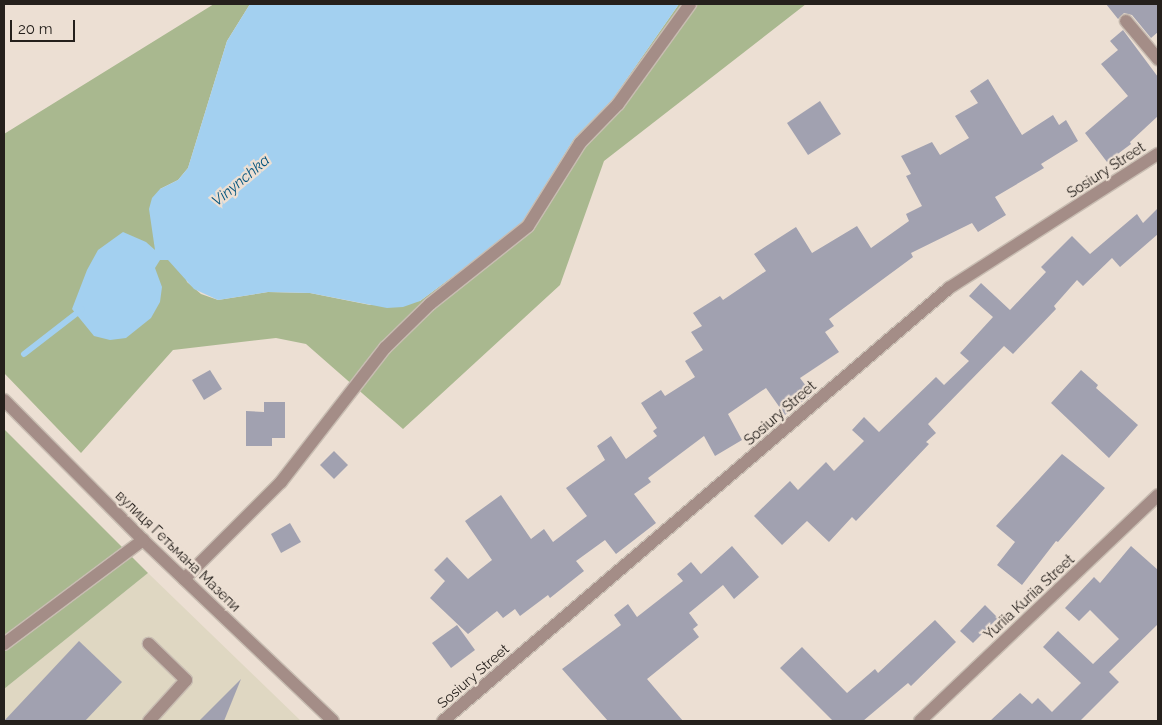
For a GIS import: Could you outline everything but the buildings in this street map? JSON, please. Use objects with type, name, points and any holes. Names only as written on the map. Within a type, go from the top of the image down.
[{"type":"street","points":[[184,579],[281,482],[385,348],[430,304],[528,226],[580,143],[618,104],[690,4]]},
{"type":"street","points":[[1126,21],[1158,59]]},
{"type":"street","name":"Sosiury Street","points":[[443,721],[949,288],[1158,154]]},
{"type":"street","name":"вулиця Гетьмана Мазепи","points":[[4,400],[143,540],[333,721]]},
{"type":"street","name":"Yuriia Kuriia Street","points":[[920,721],[1158,495]]},
{"type":"street","points":[[4,644],[143,540]]},
{"type":"street","points":[[149,644],[186,680],[149,721]]},
{"type":"shaded area","points":[[148,573],[301,721],[4,721],[4,689]]},
{"type":"green space","points":[[214,4],[250,4],[227,41],[188,168],[178,180],[160,189],[187,282],[201,294],[218,300],[268,292],[310,293],[370,305],[420,301],[519,227],[575,137],[612,100],[679,4],[806,4],[604,161],[560,285],[403,429],[306,344],[276,338],[173,350],[81,453],[4,373],[4,134]]},
{"type":"green space","points":[[4,429],[148,573],[4,689]]},
{"type":"water","points":[[250,4],[679,4],[612,100],[575,137],[519,227],[420,301],[403,307],[387,308],[310,293],[268,292],[218,300],[194,289],[168,260],[160,260],[155,268],[162,287],[160,302],[151,318],[126,338],[110,340],[94,336],[72,309],[87,270],[98,250],[123,232],[146,242],[155,250],[149,209],[152,198],[160,189],[178,180],[188,168],[227,41]]},
{"type":"waterway","name":"Vinynchka","points":[[24,354],[82,309]]}]
